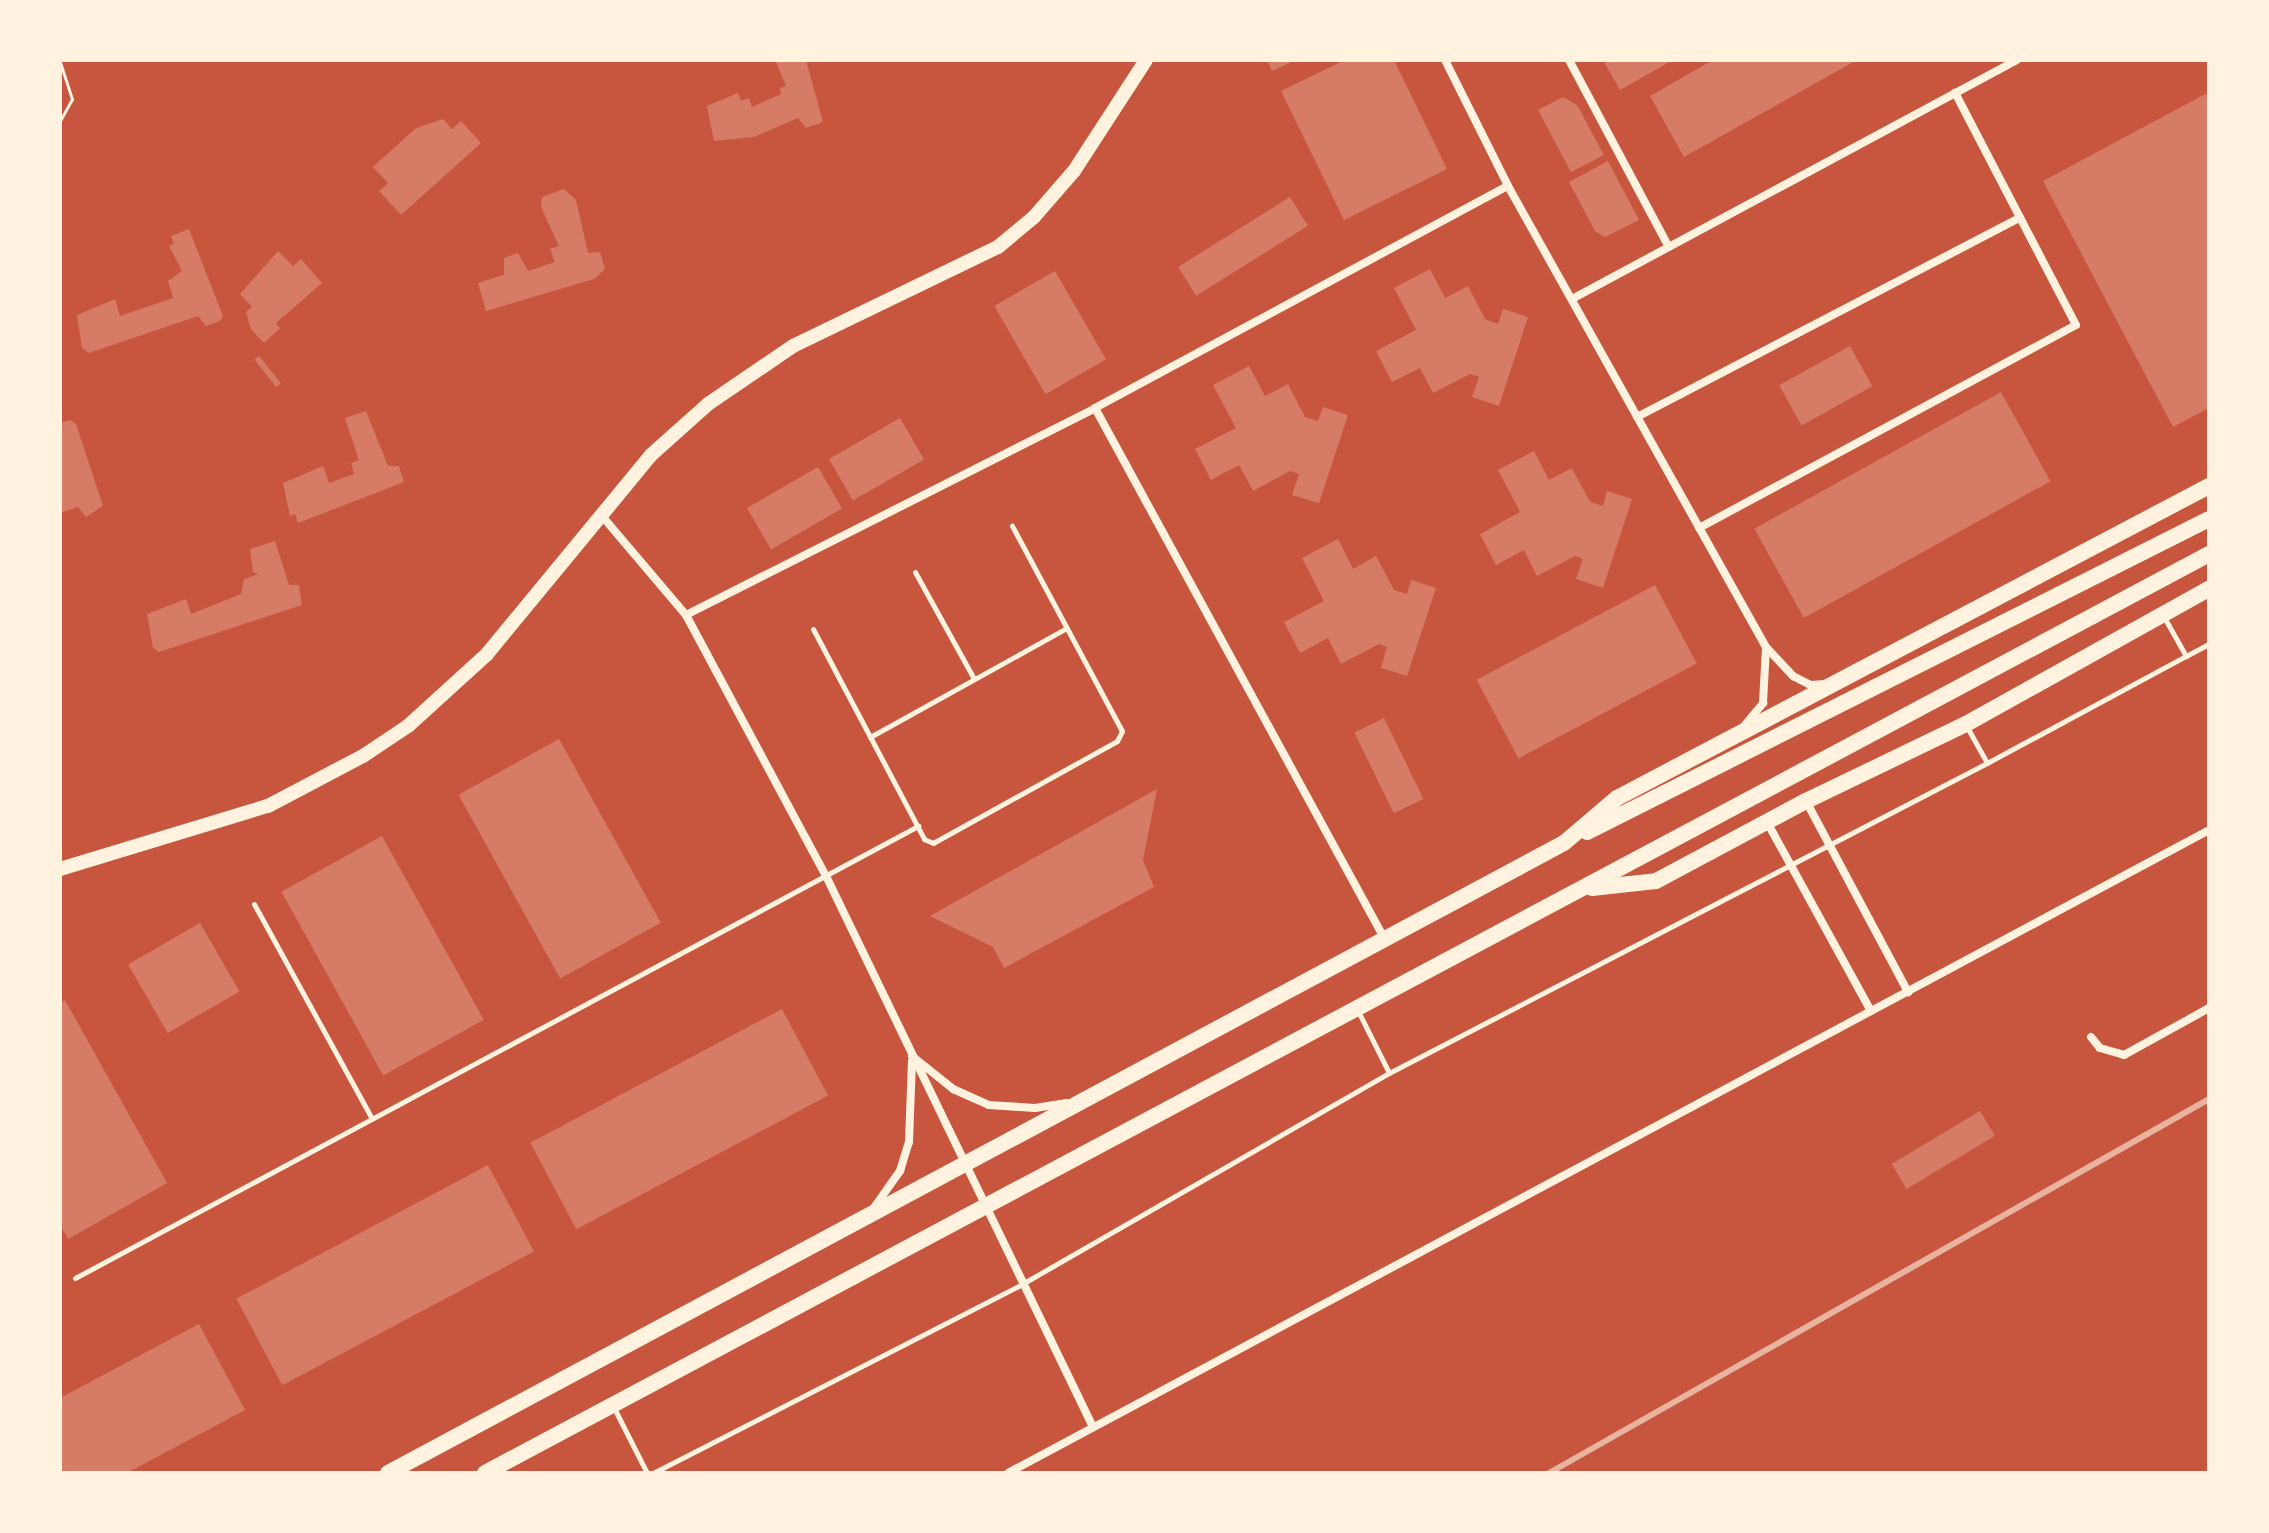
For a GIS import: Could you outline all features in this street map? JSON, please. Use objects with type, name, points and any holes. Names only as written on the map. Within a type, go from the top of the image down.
[{"type":"main road","points":[[60,869],[215,826],[268,806],[363,756],[449,692],[651,455],[755,368],[973,260],[1011,236],[1074,171],[1146,60]]},
{"type":"main road","points":[[1564,843],[1617,798],[1841,684],[2209,486]]},
{"type":"main road","points":[[388,1473],[964,1167],[1383,936],[2209,519]]},
{"type":"main road","points":[[485,1473],[2209,554]]},
{"type":"main road","points":[[1583,889],[1656,881],[1806,801],[1966,724],[2209,589]]},
{"type":"street","points":[[1445,60],[1508,186],[1766,647],[1793,676],[1811,685],[1841,684]]},
{"type":"street","points":[[1569,60],[1669,247]]},
{"type":"street","points":[[1572,299],[2017,60]]},
{"type":"street","points":[[1699,528],[2076,325],[1955,93]]},
{"type":"street","points":[[686,615],[1095,408],[1508,186]]},
{"type":"street","points":[[1637,417],[2020,218]]},
{"type":"street","points":[[1095,408],[1383,936]]},
{"type":"street","points":[[602,516],[686,615],[826,876],[964,1167],[1093,1427]]},
{"type":"street","points":[[1736,736],[1763,703],[1766,647]]},
{"type":"street","points":[[1806,801],[1908,992]]},
{"type":"street","points":[[1767,821],[1871,1011]]},
{"type":"street","points":[[1008,1473],[2209,830]]},
{"type":"street","points":[[2091,1037],[2100,1048],[2124,1055],[2209,1008]]},
{"type":"street","points":[[912,1056],[953,1089],[989,1105],[1035,1108],[1085,1100]]},
{"type":"street","points":[[864,1220],[900,1171],[909,1142],[912,1056]]},
{"type":"lane","points":[[813,629],[918,826],[933,843],[1117,741],[1122,731],[1012,526]]},
{"type":"lane","points":[[915,572],[974,679]]},
{"type":"lane","points":[[2162,615],[2186,656]]},
{"type":"lane","points":[[870,737],[1067,628]]},
{"type":"lane","points":[[653,1473],[1022,1284],[1389,1073],[1987,763],[2209,644]]},
{"type":"lane","points":[[1966,724],[1987,763]]},
{"type":"lane","points":[[75,1278],[918,826]]},
{"type":"lane","points":[[254,904],[372,1119]]},
{"type":"lane","points":[[1355,1007],[1389,1073]]},
{"type":"lane","points":[[612,1405],[647,1473]]},
{"type":"path","points":[[60,62],[72,99],[60,121]]},
{"type":"building","points":[[775,60],[806,60],[823,122],[806,128],[798,118],[754,137],[714,141],[707,106],[738,93],[741,101],[749,98],[752,107],[781,94],[780,88],[786,86]]},
{"type":"building","points":[[1267,60],[1296,60],[1272,71]]},
{"type":"building","points":[[1345,60],[1394,60],[1447,169],[1344,220],[1281,91]]},
{"type":"building","points":[[1603,60],[1673,60],[1620,90]]},
{"type":"building","points":[[1713,60],[1857,60],[1684,157],[1650,96]]},
{"type":"building","points":[[2209,92],[2209,408],[2173,427],[2043,181]]},
{"type":"building","points":[[1563,97],[1577,105],[1604,155],[1571,172],[1538,110]]},
{"type":"building","points":[[443,119],[452,129],[461,121],[481,143],[401,215],[379,191],[388,183],[373,167],[416,128]]},
{"type":"building","points":[[1608,161],[1639,220],[1605,237],[1595,231],[1569,182]]},
{"type":"building","points":[[564,189],[576,200],[588,253],[600,252],[605,269],[594,279],[486,311],[478,283],[504,275],[504,258],[518,253],[528,271],[555,262],[550,249],[559,246],[541,207],[542,197]]},
{"type":"building","points":[[1290,197],[1308,226],[1196,296],[1178,267]]},
{"type":"building","points":[[189,229],[223,316],[220,321],[206,326],[198,316],[89,353],[82,348],[77,315],[115,299],[120,316],[173,298],[168,281],[182,271],[169,246],[174,244],[171,236]]},
{"type":"building","points":[[278,251],[293,266],[301,259],[322,283],[276,323],[280,328],[264,343],[251,329],[246,312],[252,307],[240,294]]},
{"type":"building","points":[[1430,269],[1445,298],[1468,286],[1485,319],[1498,324],[1503,309],[1528,317],[1499,406],[1472,397],[1479,377],[1470,374],[1433,393],[1420,368],[1392,382],[1376,351],[1416,330],[1394,288]]},
{"type":"building","points":[[1055,271],[1106,359],[1045,394],[994,306]]},
{"type":"building","points":[[1850,346],[1872,386],[1801,426],[1779,385]]},
{"type":"building","points":[[259,356],[281,383],[276,387],[254,360]]},
{"type":"building","points":[[1249,366],[1265,396],[1288,384],[1305,417],[1318,421],[1323,407],[1348,415],[1319,503],[1292,495],[1299,474],[1290,471],[1253,491],[1239,465],[1211,480],[1195,449],[1236,428],[1213,385]]},
{"type":"building","points":[[2001,392],[2050,481],[1804,618],[1754,529]]},
{"type":"building","points":[[366,411],[388,466],[399,466],[404,482],[298,523],[295,514],[290,516],[283,483],[323,466],[329,483],[354,474],[351,463],[359,460],[345,418]]},
{"type":"building","points":[[900,418],[924,460],[853,501],[829,459]]},
{"type":"building","points":[[70,420],[76,424],[103,506],[86,517],[78,507],[60,513],[60,423]]},
{"type":"building","points":[[1534,451],[1549,480],[1572,468],[1590,502],[1603,506],[1607,491],[1632,499],[1603,588],[1576,579],[1583,559],[1575,556],[1537,576],[1524,550],[1496,565],[1480,534],[1520,512],[1498,470]]},
{"type":"building","points":[[818,467],[842,509],[771,550],[747,508]]},
{"type":"building","points":[[1338,539],[1353,569],[1376,556],[1394,590],[1407,594],[1411,580],[1436,588],[1407,676],[1381,668],[1387,647],[1379,644],[1341,664],[1328,638],[1300,653],[1284,622],[1324,601],[1302,558]]},
{"type":"building","points":[[275,541],[289,585],[299,585],[302,605],[159,652],[153,648],[147,614],[186,599],[191,614],[241,594],[244,579],[258,574],[253,572],[250,549]]},
{"type":"building","points":[[1655,585],[1697,664],[1518,758],[1477,680]]},
{"type":"building","points":[[1384,718],[1423,799],[1394,813],[1354,732]]},
{"type":"building","points":[[559,739],[661,923],[560,978],[458,795]]},
{"type":"building","points":[[1157,789],[1143,860],[1154,887],[1004,968],[993,947],[930,916]]},
{"type":"building","points":[[382,836],[484,1020],[383,1075],[281,892]]},
{"type":"building","points":[[200,923],[240,991],[168,1033],[128,964]]},
{"type":"building","points":[[65,1000],[167,1183],[68,1239],[60,1225],[60,1003]]},
{"type":"building","points":[[782,1009],[828,1096],[576,1229],[530,1143]]},
{"type":"building","points":[[1980,1111],[1995,1136],[1907,1189],[1892,1164]]},
{"type":"building","points":[[488,1165],[534,1252],[282,1385],[236,1299]]},
{"type":"building","points":[[199,1324],[245,1410],[127,1473],[60,1473],[60,1398]]},
{"type":"railway","points":[[1549,1473],[2209,1099]]}]
